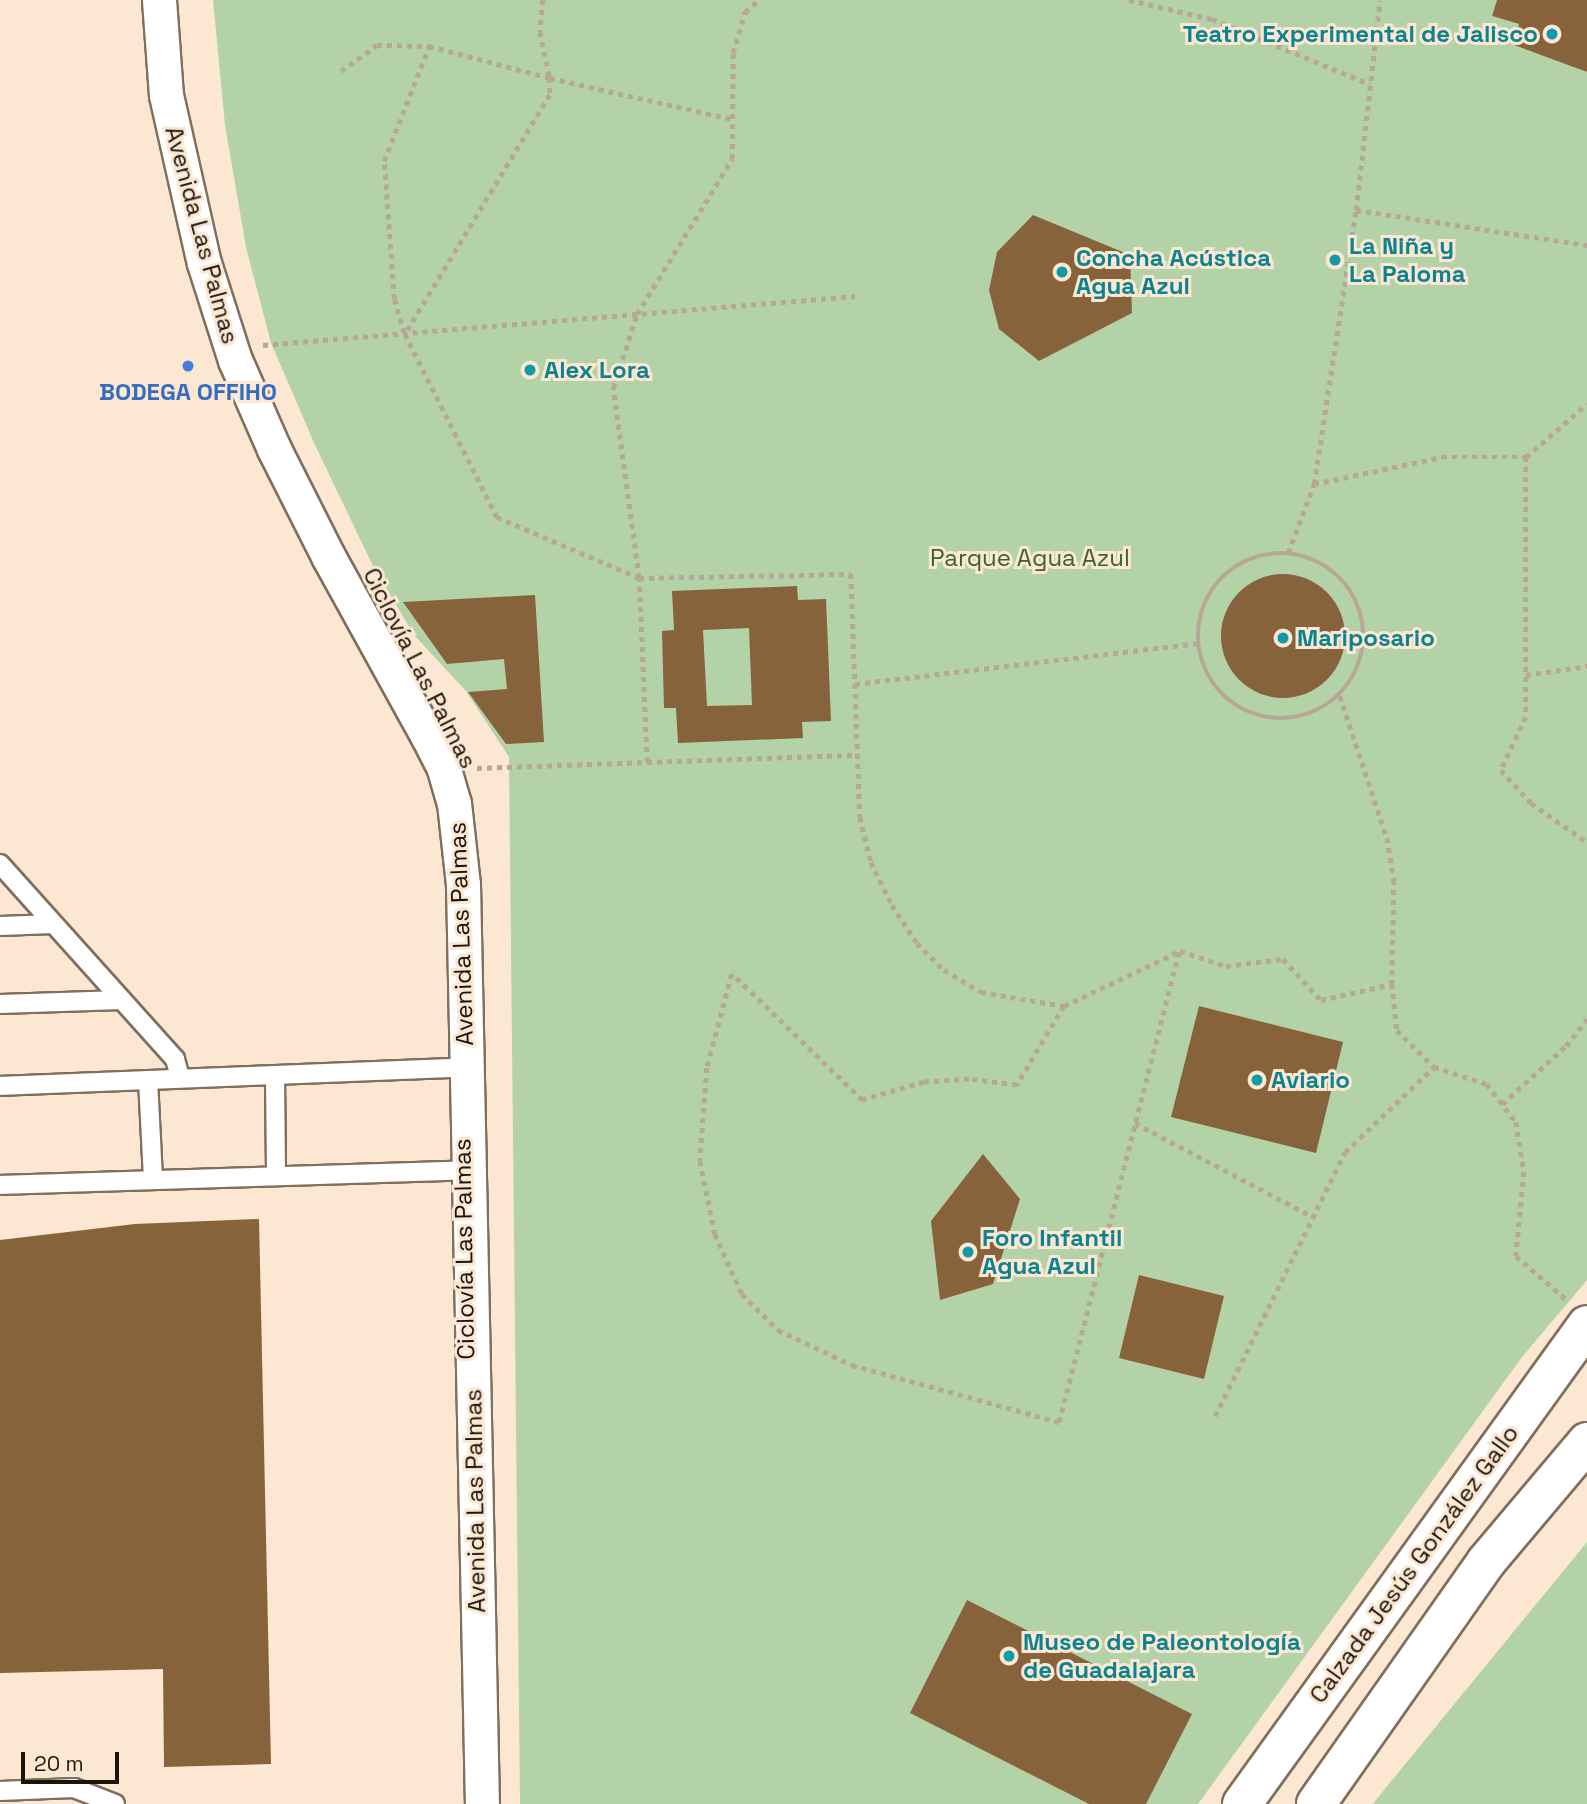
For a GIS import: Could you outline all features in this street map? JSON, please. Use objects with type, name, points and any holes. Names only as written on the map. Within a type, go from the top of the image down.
[{"type":"main road","name":"Calzada Jesús González Gallo","points":[[1242,1804],[1582,1316]]},
{"type":"main road","points":[[1316,1804],[1486,1562],[1587,1442]]},
{"type":"street","name":"Avenida Las Palmas","points":[[159,0],[166,95],[204,263],[231,348],[274,449],[444,769],[460,834],[482,1804]]},
{"type":"lane","points":[[0,864],[175,1059],[180,1078]]},
{"type":"lane","points":[[0,926],[53,923]]},
{"type":"lane","points":[[0,1004],[122,1000]]},
{"type":"lane","points":[[0,1086],[467,1068]]},
{"type":"lane","points":[[275,1075],[276,1176]]},
{"type":"lane","points":[[148,1080],[153,1180]]},
{"type":"lane","points":[[0,1185],[469,1170]]},
{"type":"lane","points":[[0,1791],[74,1788],[115,1804]]},
{"type":"path","points":[[405,334],[550,95],[550,78],[540,32],[543,0]]},
{"type":"path","points":[[647,762],[639,579],[613,388],[637,314],[732,159],[733,53],[745,12],[759,0]]},
{"type":"path","points":[[1129,0],[1212,19],[1370,84]]},
{"type":"path","points":[[1288,553],[1314,484],[1356,209],[1380,0]]},
{"type":"path","points":[[341,71],[377,45],[429,46],[550,78],[732,119]]},
{"type":"path","points":[[429,46],[384,161],[394,299],[405,334],[497,517],[639,579],[851,574],[860,817],[871,862],[892,905],[917,943],[944,970],[981,992],[1064,1006]]},
{"type":"path","points":[[1356,209],[1587,245]]},
{"type":"path","points":[[231,348],[855,296]]},
{"type":"path","points":[[1314,484],[1442,457],[1526,457],[1587,404]]},
{"type":"path","points":[[1526,457],[1526,717],[1502,769],[1531,803],[1587,842]]},
{"type":"path","points":[[1288,553],[1314,560],[1337,574],[1354,595],[1363,621],[1363,648],[1356,673],[1340,696],[1318,712],[1292,719],[1265,719],[1240,709],[1219,692],[1204,670],[1198,643],[1200,615],[1213,588],[1233,568],[1259,555],[1288,553]]},
{"type":"path","points":[[855,684],[1198,643]]},
{"type":"path","points":[[1526,675],[1587,666]]},
{"type":"path","points":[[1340,696],[1387,838],[1394,880],[1392,984],[1397,1030],[1434,1067],[1487,1084],[1516,1122],[1524,1172],[1516,1256],[1582,1316]]},
{"type":"path","points":[[444,769],[858,755]]},
{"type":"path","points":[[1180,951],[1059,1422],[852,1365],[778,1330],[742,1294],[715,1234],[700,1161],[707,1068],[732,974],[862,1100],[923,1082],[969,1079],[1017,1085],[1064,1006],[1180,951],[1226,966],[1283,959],[1321,1000],[1392,984]]},
{"type":"path","points":[[1502,1104],[1566,1046],[1587,1019]]},
{"type":"path","points":[[1215,1416],[1345,1152],[1434,1067]]},
{"type":"path","points":[[1135,1123],[1313,1217]]},
{"type":"green space","name":"Parque Agua Azul","points":[[213,0],[1497,0],[1492,16],[1519,24],[1514,45],[1587,72],[1587,1280],[1522,1357],[1198,1804],[520,1804],[509,757],[466,691],[414,635],[373,566],[315,445],[271,343],[246,247],[225,125]]},
{"type":"green space","points":[[1587,1542],[1587,1804],[1373,1804],[1384,1790]]},
{"type":"building","name":"Teatro Experimental de Jalisco","points":[[1497,0],[1587,0],[1587,72],[1514,45],[1519,24],[1492,16]]},
{"type":"building","name":"Concha Acústica Agua Azul","points":[[1033,215],[1130,255],[1132,313],[1039,361],[999,329],[989,290],[997,252]]},
{"type":"building","name":"Mariposario","points":[[1283,574],[1307,579],[1327,592],[1340,612],[1345,636],[1340,660],[1327,680],[1307,693],[1283,698],[1259,693],[1239,680],[1226,660],[1221,636],[1226,612],[1239,592],[1259,579]]},
{"type":"building","points":[[797,586],[798,600],[826,599],[831,721],[802,722],[803,738],[678,743],[676,708],[664,708],[662,631],[674,630],[672,591]],"holes":[[[749,628],[752,705],[707,706],[703,630]]]},
{"type":"building","points":[[535,595],[544,742],[506,744],[468,692],[507,689],[504,659],[447,664],[403,602]]},
{"type":"building","name":"Aviario","points":[[1199,1006],[1343,1042],[1316,1153],[1171,1117]]},
{"type":"building","name":"Foro Infantil Agua Azul","points":[[983,1154],[1020,1199],[993,1284],[940,1300],[931,1221]]},
{"type":"building","points":[[259,1219],[271,1764],[164,1767],[163,1669],[0,1673],[0,1240],[135,1224]]},
{"type":"building","points":[[1139,1275],[1224,1296],[1204,1379],[1119,1358]]},
{"type":"building","name":"Museo de Paleontología de Guadalajara","points":[[967,1600],[1192,1714],[1146,1804],[1089,1804],[910,1713]]},
{"type":"place","name":"Teatro Experimental de Jalisco","points":[[1552,34]]},
{"type":"place","name":"La Niña y La Paloma","points":[[1335,260]]},
{"type":"place","name":"Concha Acústica Agua Azul","points":[[1062,272]]},
{"type":"place","name":"BODEGA OFFIHO","points":[[188,366]]},
{"type":"place","name":"Alex Lora","points":[[530,370]]},
{"type":"place","name":"Mariposario","points":[[1283,638]]},
{"type":"place","name":"Aviario","points":[[1257,1080]]},
{"type":"place","name":"Foro Infantil Agua Azul","points":[[968,1252]]},
{"type":"place","name":"Museo de Paleontología de Guadalajara","points":[[1009,1656]]}]
